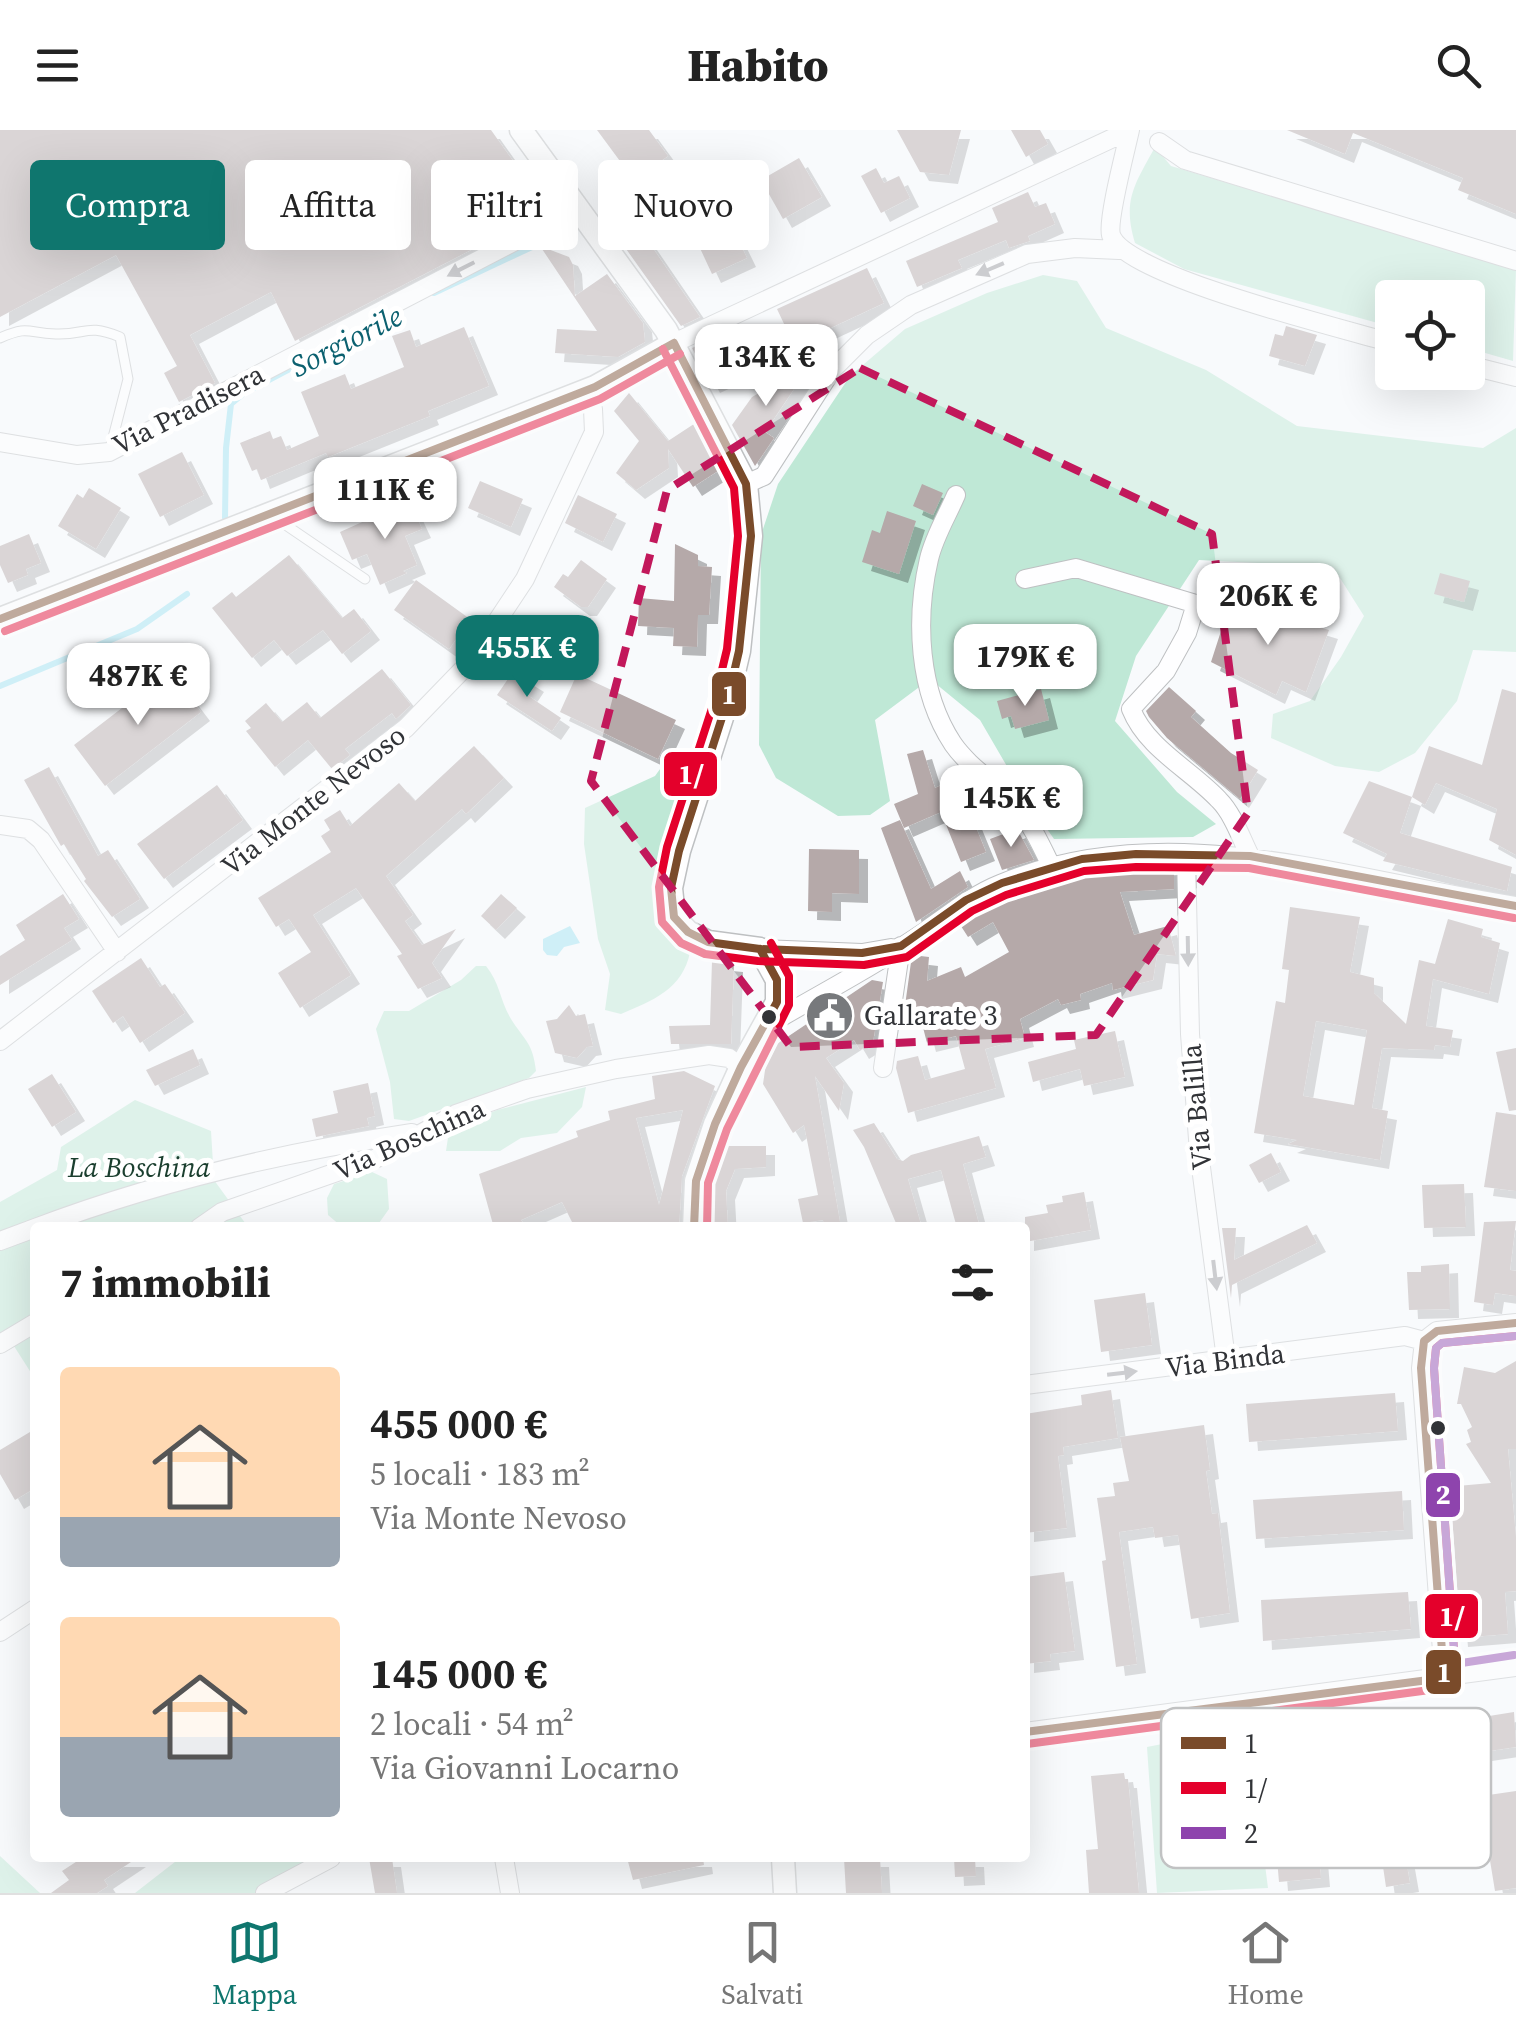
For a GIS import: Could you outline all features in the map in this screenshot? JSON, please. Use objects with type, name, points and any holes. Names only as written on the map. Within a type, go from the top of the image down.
[{"type":"street","points":[[521,130],[543,160]]},
{"type":"street","points":[[1119,250],[1110,232],[1130,130]]},
{"type":"street","points":[[0,620],[584,391],[674,343],[1130,130]]},
{"type":"street","points":[[1160,142],[1185,160],[1516,261]]},
{"type":"street","points":[[578,208],[674,343],[746,484],[752,536],[739,651],[727,702],[679,851],[671,888],[674,917],[688,932],[708,942],[862,953],[901,946]]},
{"type":"street","points":[[746,484],[764,476],[832,370],[867,335],[911,305],[1027,254],[1075,248],[1119,250],[1172,278],[1375,338]]},
{"type":"street","name":"Via Pradisera","points":[[0,442],[77,455],[109,452],[497,250]]},
{"type":"street","points":[[1485,369],[1516,377]]},
{"type":"street","name":"Via Monte Nevoso","points":[[0,1040],[406,728],[470,662],[525,579],[594,432],[593,409],[584,391]]},
{"type":"street","points":[[956,496],[930,556],[923,605],[922,657],[931,700],[954,744],[980,774],[1013,802],[1035,832],[1052,868]]},
{"type":"street","points":[[1025,579],[1076,568],[1196,604],[1187,633],[1166,670],[1131,709],[1138,726],[1154,743],[1222,803],[1250,856]]},
{"type":"street","points":[[0,825],[28,830],[41,840],[117,952]]},
{"type":"street","points":[[766,1026],[901,946],[966,900],[1002,883],[1082,859],[1186,854],[1250,856],[1516,906]]},
{"type":"street","name":"Via Balilla","points":[[1186,854],[1190,1034],[1199,1152],[1226,1360]]},
{"type":"street","points":[[883,1068],[901,946]]},
{"type":"street","points":[[694,1222],[696,1181],[715,1124],[778,1002],[777,980],[760,948]]},
{"type":"street","name":"Via Boschina","points":[[208,1222],[222,1212],[377,1158],[456,1114],[527,1089],[616,1069],[709,1055],[728,1058],[741,1068]]},
{"type":"street","points":[[50,1222],[101,1202],[253,1164],[328,1146],[424,1131]]},
{"type":"street","points":[[0,1241],[30,1230]]},
{"type":"street","name":"Via Binda","points":[[1030,1384],[1404,1336],[1424,1342],[1437,1332],[1516,1323]]},
{"type":"street","points":[[0,1344],[30,1326]]},
{"type":"street","points":[[1424,1342],[1421,1368],[1444,1678]]},
{"type":"street","points":[[0,1632],[30,1612]]},
{"type":"street","points":[[1211,1708],[1516,1667]]},
{"type":"street","points":[[1030,1731],[1161,1714]]},
{"type":"street","points":[[266,1893],[324,1862]]},
{"type":"street","points":[[505,1862],[510,1893]]},
{"type":"street","points":[[783,1862],[785,1893]]},
{"type":"lane","points":[[0,338],[22,328],[57,334],[98,328],[120,337],[128,379],[109,452]]},
{"type":"lane","points":[[269,514],[365,579]]},
{"type":"highlighted area","points":[[860,368],[1212,534],[1248,813],[1096,1035],[791,1047],[591,781],[667,490]]},
{"type":"green space","points":[[1155,147],[1171,166],[1516,269],[1513,361],[1485,353],[1485,280],[1375,280],[1375,322],[1184,269],[1135,243],[1130,203],[1136,182]]},
{"type":"green space","points":[[1043,275],[1077,281],[1106,328],[1206,370],[1297,426],[1483,448],[1516,428],[1516,652],[1473,650],[1457,701],[1415,753],[1379,772],[1335,766],[1271,738],[1273,714],[1310,701],[1364,616],[1333,567],[1199,560],[1136,656],[1115,721],[1177,792],[1216,824],[1193,837],[1054,839],[980,720],[930,679],[875,720],[890,801],[870,815],[838,816],[776,778],[759,745],[761,535],[778,484],[850,376],[905,329],[987,293]]},
{"type":"green space","points":[[673,751],[692,755],[662,860],[655,913],[668,936],[690,952],[673,984],[655,998],[621,1014],[605,1010],[610,974],[598,939],[584,844],[585,808],[655,776]]},
{"type":"green space","points":[[476,966],[486,966],[491,972],[507,1012],[530,1048],[536,1071],[529,1078],[409,1121],[394,1119],[390,1082],[376,1029],[384,1011],[409,1011],[461,980]]},
{"type":"green space","points":[[586,1087],[582,1107],[557,1133],[521,1138],[500,1151],[446,1151],[449,1131],[497,1110]]},
{"type":"green space","name":"La Boschina","points":[[135,1100],[211,1131],[214,1180],[244,1222],[30,1222],[30,1371],[5,1332],[0,1334],[0,1202],[57,1170],[61,1147]]},
{"type":"green space","points":[[372,1172],[387,1179],[389,1209],[380,1222],[336,1222],[328,1215],[327,1198],[334,1184]]},
{"type":"green space","points":[[1161,1744],[1161,1868],[1265,1868],[1268,1888],[1157,1893],[1147,1747]]},
{"type":"green space","points":[[0,1856],[40,1893],[0,1893]]},
{"type":"green space","points":[[175,1862],[310,1862],[255,1893],[135,1893]]},
{"type":"water","points":[[570,926],[580,943],[564,947],[557,956],[547,955],[543,939]]},
{"type":"building","points":[[0,130],[491,130],[512,160],[431,160],[431,250],[471,250],[295,341],[271,292],[190,335],[215,383],[179,402],[164,373],[177,366],[116,255],[0,317]]},
{"type":"building","points":[[597,130],[649,130],[668,156],[662,160],[619,160]]},
{"type":"building","points":[[897,130],[961,130],[949,175],[920,172]]},
{"type":"building","points":[[1011,130],[1040,130],[1048,144],[1026,157]]},
{"type":"building","points":[[1287,130],[1516,130],[1516,214],[1458,190],[1463,178],[1353,133],[1345,154]]},
{"type":"building","points":[[799,158],[822,197],[783,219],[769,194],[769,175]]},
{"type":"building","points":[[876,168],[884,183],[899,176],[910,198],[881,213],[861,176]]},
{"type":"building","points":[[1028,192],[1035,207],[1046,203],[1055,224],[1028,236],[1030,241],[1009,248],[1006,240],[958,260],[962,268],[917,287],[906,261],[998,222],[992,208]]},
{"type":"building","points":[[543,250],[569,257],[575,296],[607,274],[643,323],[645,342],[618,357],[555,353],[557,329],[597,331]]},
{"type":"building","points":[[627,250],[654,250],[700,317],[681,326]]},
{"type":"building","points":[[701,250],[743,250],[747,258],[712,274]]},
{"type":"building","points":[[867,268],[884,303],[794,345],[777,309]]},
{"type":"building","points":[[1286,326],[1317,335],[1305,366],[1269,356],[1275,334],[1283,336]]},
{"type":"building","points":[[464,327],[489,386],[428,411],[430,416],[328,457],[326,453],[261,480],[257,469],[252,471],[240,443],[270,431],[273,439],[281,436],[287,450],[319,436],[301,392],[345,374],[351,389],[404,367],[392,336],[410,330],[416,347]]},
{"type":"building","points":[[714,338],[722,349],[713,354],[726,377],[711,384],[692,348]]},
{"type":"building","points":[[778,357],[804,374],[765,432],[774,438],[755,466],[732,425],[752,397],[766,389],[762,381]]},
{"type":"building","points":[[629,393],[668,441],[697,422],[721,469],[693,487],[668,449],[669,468],[636,490],[616,473],[639,441],[614,411]]},
{"type":"building","points":[[182,452],[204,495],[160,517],[138,474]]},
{"type":"building","points":[[480,481],[523,499],[511,527],[468,508]]},
{"type":"building","points":[[922,484],[943,493],[933,515],[913,506]]},
{"type":"building","points":[[89,488],[121,508],[96,549],[58,526],[77,494],[83,498]]},
{"type":"building","points":[[578,495],[617,514],[603,542],[565,523]]},
{"type":"building","points":[[409,501],[422,529],[405,536],[417,565],[380,585],[367,554],[352,560],[340,532]]},
{"type":"building","points":[[887,511],[916,521],[899,574],[862,562],[872,530],[880,533]]},
{"type":"building","points":[[29,534],[41,563],[26,569],[28,575],[8,583],[0,565],[0,546]]},
{"type":"building","points":[[675,544],[698,555],[698,566],[712,567],[709,615],[698,615],[697,647],[673,646],[674,628],[638,626],[639,598],[674,601]]},
{"type":"building","points":[[289,555],[342,618],[354,609],[371,631],[342,654],[323,630],[287,656],[274,640],[252,658],[212,608],[232,592],[236,597]]},
{"type":"building","points":[[581,560],[607,579],[588,607],[581,607],[554,587]]},
{"type":"building","points":[[1440,573],[1470,581],[1464,602],[1434,594]]},
{"type":"building","points":[[416,580],[470,619],[449,649],[394,610]]},
{"type":"building","points":[[1231,600],[1329,630],[1306,692],[1282,681],[1276,695],[1211,662]]},
{"type":"building","points":[[382,669],[411,705],[396,719],[392,713],[345,749],[350,755],[332,769],[308,740],[275,767],[246,731],[251,728],[245,721],[266,703],[282,722],[307,702],[320,718]]},
{"type":"building","points":[[514,670],[535,683],[527,695],[561,718],[552,731],[497,695]]},
{"type":"building","points":[[170,671],[201,712],[105,786],[74,745]]},
{"type":"building","points":[[577,674],[676,720],[658,759],[560,712]]},
{"type":"building","points":[[1169,687],[1196,711],[1191,717],[1231,753],[1258,770],[1240,799],[1167,738],[1149,717],[1146,711]]},
{"type":"building","points":[[1041,689],[1049,720],[1015,729],[1011,716],[1002,719],[997,701]]},
{"type":"building","points":[[1502,689],[1516,693],[1516,855],[1489,840],[1497,809],[1436,783],[1425,805],[1412,797],[1429,746],[1482,765]]},
{"type":"building","points":[[474,746],[504,778],[466,814],[462,809],[386,876],[413,915],[405,921],[422,945],[456,929],[432,963],[442,978],[418,989],[397,956],[402,954],[356,888],[313,915],[351,975],[300,1008],[278,973],[311,952],[289,919],[276,927],[258,898],[331,852],[321,836],[330,830],[324,820],[340,810],[350,826],[399,783],[415,801]]},
{"type":"building","points":[[923,750],[935,788],[956,779],[986,852],[961,862],[941,812],[904,828],[894,804],[918,794],[907,754]]},
{"type":"building","points":[[49,767],[98,856],[108,850],[140,899],[112,917],[84,881],[64,844],[61,846],[24,780]]},
{"type":"building","points":[[1369,781],[1412,797],[1400,833],[1512,867],[1507,891],[1383,861],[1387,854],[1343,833]]},
{"type":"building","points":[[217,785],[243,820],[164,879],[137,844]]},
{"type":"building","points":[[900,820],[931,889],[960,871],[968,887],[916,922],[881,828]]},
{"type":"building","points":[[1017,829],[1034,860],[1002,870],[990,839]]},
{"type":"building","points":[[809,849],[859,850],[859,894],[832,893],[832,912],[808,911]]},
{"type":"building","points":[[1174,866],[1174,889],[1120,892],[1134,935],[1168,926],[1176,956],[1157,954],[1153,980],[1113,990],[1112,983],[1080,994],[1081,1000],[1061,1005],[1058,999],[1020,1019],[1025,1038],[985,1049],[996,1088],[908,1113],[897,1061],[918,1056],[925,1080],[965,1069],[956,1036],[927,1043],[918,1008],[904,1013],[912,955],[929,957],[927,981],[961,967],[965,977],[1009,952],[993,922],[968,937],[959,923],[995,900],[1066,876],[1129,867]]},
{"type":"building","points":[[63,894],[79,919],[64,928],[72,940],[0,985],[0,956],[25,940],[16,925]]},
{"type":"building","points":[[501,894],[517,908],[496,930],[481,916]]},
{"type":"building","points":[[1290,907],[1360,917],[1350,972],[1374,978],[1374,993],[1406,1024],[1419,960],[1435,964],[1448,919],[1483,929],[1481,937],[1500,943],[1489,994],[1433,979],[1426,1026],[1453,1030],[1450,1047],[1382,1048],[1372,1108],[1388,1111],[1380,1160],[1288,1144],[1297,1140],[1254,1133],[1276,1001],[1285,1003],[1289,970],[1282,969]],"holes":[[[1316,1021],[1367,1030],[1354,1105],[1303,1096]]]},
{"type":"building","points":[[141,958],[160,987],[165,984],[185,1013],[140,1043],[123,1016],[113,1023],[92,991]]},
{"type":"building","points":[[712,961],[734,963],[731,1044],[671,1044],[669,1026],[710,1025]]},
{"type":"building","points":[[872,980],[883,982],[873,1042],[860,1050],[854,1040],[826,1058],[844,1083],[839,1111],[815,1076],[840,1222],[803,1222],[798,1199],[818,1195],[804,1125],[793,1133],[763,1084],[768,1050]]},
{"type":"building","points":[[569,1005],[576,1016],[585,1014],[593,1046],[577,1058],[555,1053],[546,1021],[557,1019]]},
{"type":"building","points":[[1115,1031],[1125,1077],[1084,1086],[1080,1069],[1033,1082],[1028,1062],[1076,1049],[1074,1040]]},
{"type":"building","points":[[1516,1048],[1516,1110],[1509,1111],[1496,1052]]},
{"type":"building","points":[[193,1049],[200,1065],[155,1086],[146,1070]]},
{"type":"building","points":[[684,1071],[715,1086],[682,1176],[679,1222],[572,1222],[562,1202],[522,1222],[492,1222],[479,1174],[578,1137],[576,1131],[610,1120],[608,1111],[655,1099],[652,1076]],"holes":[[[683,1110],[659,1205],[636,1118]]]},
{"type":"building","points":[[52,1074],[76,1112],[52,1127],[28,1089]]},
{"type":"building","points":[[368,1083],[375,1116],[367,1118],[369,1126],[316,1137],[312,1119],[338,1113],[333,1091]]},
{"type":"building","points":[[1496,1112],[1516,1115],[1516,1191],[1484,1187]]},
{"type":"building","points":[[874,1123],[897,1159],[903,1161],[911,1155],[979,1136],[986,1157],[963,1164],[978,1222],[955,1222],[941,1170],[908,1179],[920,1222],[895,1222],[853,1130]]},
{"type":"building","points":[[723,1146],[766,1146],[766,1167],[735,1169],[726,1191],[728,1222],[709,1222],[711,1184]]},
{"type":"building","points":[[1271,1153],[1281,1172],[1259,1183],[1249,1165]]},
{"type":"building","points":[[1464,1184],[1466,1227],[1424,1228],[1422,1185]]},
{"type":"building","points":[[1084,1192],[1091,1230],[1030,1241],[1030,1222],[1025,1222],[1025,1217],[1048,1213],[1046,1205],[1063,1202],[1062,1196]]},
{"type":"building","points":[[1516,1221],[1510,1270],[1516,1271],[1516,1296],[1495,1293],[1493,1305],[1474,1302],[1484,1222]]},
{"type":"building","points":[[1307,1225],[1317,1243],[1232,1285],[1231,1298],[1222,1228],[1236,1228],[1234,1260]]},
{"type":"building","points":[[1449,1264],[1450,1309],[1409,1310],[1407,1272],[1421,1272],[1421,1266]]},
{"type":"building","points":[[1145,1293],[1152,1345],[1101,1352],[1094,1300]]},
{"type":"building","points":[[1516,1361],[1516,1449],[1508,1449],[1516,1537],[1516,1591],[1505,1592],[1508,1634],[1459,1638],[1446,1487],[1491,1483],[1466,1444],[1471,1442],[1467,1430],[1472,1427],[1461,1404],[1457,1404],[1464,1367],[1495,1373]]},
{"type":"building","points":[[1111,1390],[1118,1438],[1063,1447],[1064,1455],[1058,1456],[1067,1528],[1030,1532],[1030,1413],[1082,1405],[1081,1395]]},
{"type":"building","points":[[1395,1393],[1398,1431],[1249,1442],[1246,1404]]},
{"type":"building","points":[[1204,1425],[1210,1470],[1206,1471],[1212,1514],[1218,1513],[1230,1613],[1191,1619],[1178,1535],[1155,1538],[1153,1527],[1119,1532],[1137,1664],[1116,1667],[1097,1498],[1115,1496],[1113,1483],[1129,1481],[1120,1437]]},
{"type":"building","points":[[30,1432],[30,1491],[15,1500],[0,1474],[0,1450]]},
{"type":"building","points":[[1402,1491],[1404,1530],[1256,1539],[1253,1500]]},
{"type":"building","points":[[1064,1572],[1075,1651],[1050,1654],[1051,1661],[1030,1663],[1030,1576]]},
{"type":"building","points":[[1408,1592],[1411,1629],[1263,1641],[1261,1600]]},
{"type":"building","points":[[1514,1712],[1516,1747],[1491,1751],[1491,1716]]},
{"type":"building","points":[[1124,1773],[1128,1779],[1139,1893],[1089,1893],[1086,1850],[1098,1849],[1091,1776]]},
{"type":"building","points":[[1516,1791],[1516,1888],[1495,1891],[1491,1795]]},
{"type":"building","points":[[76,1862],[131,1862],[104,1880],[108,1886],[97,1893],[51,1893],[69,1880],[62,1871]]},
{"type":"building","points":[[370,1862],[393,1862],[397,1893],[375,1893]]},
{"type":"building","points":[[628,1862],[704,1862],[704,1865],[633,1880]]},
{"type":"building","points":[[844,1862],[880,1862],[882,1893],[846,1893]]},
{"type":"building","points":[[954,1862],[975,1862],[976,1876],[955,1877]]},
{"type":"building","points":[[1278,1868],[1320,1868],[1321,1878],[1279,1882]]},
{"type":"building","points":[[1383,1868],[1407,1868],[1410,1883],[1386,1887]]},
{"type":"waterway","name":"Sorgiorile","points":[[434,293],[526,250]]},
{"type":"waterway","name":"Sorgiorile","points":[[225,518],[231,404],[244,393],[379,322]]},
{"type":"waterway","name":"Sorgiorile","points":[[0,686],[137,629],[187,594]]},
{"type":"transit line","name":"1","points":[[674,343],[746,484],[751,536],[739,651],[671,888],[674,917],[688,932],[708,942],[760,949],[862,953],[901,946],[966,900],[1002,883],[1082,859],[1136,854],[1250,856],[1516,906]]},
{"type":"transit line","name":"1","points":[[0,619],[595,387],[674,343]]},
{"type":"transit line","name":"1/","points":[[663,349],[734,488],[738,536],[727,649],[715,699],[667,847],[659,887],[662,922],[681,943],[705,954],[758,961],[864,965],[907,957],[972,911],[1006,895],[1084,871],[1136,867],[1249,868],[1514,918]]},
{"type":"transit line","name":"1/","points":[[5,631],[600,399],[680,354]]},
{"type":"transit line","name":"1/","points":[[707,1222],[708,1183],[727,1129],[789,1005],[789,976],[771,943]]},
{"type":"transit line","name":"1","points":[[694,1222],[696,1181],[715,1124],[777,1002],[777,980],[760,949]]},
{"type":"transit line","name":"1","points":[[1211,1708],[1444,1678],[1421,1368],[1424,1341],[1437,1331],[1516,1323]]},
{"type":"transit line","name":"1/","points":[[1295,1708],[1452,1687],[1456,1677],[1434,1368],[1436,1348],[1442,1343],[1516,1336]]},
{"type":"transit line","name":"2","points":[[1514,1655],[1455,1664],[1434,1368],[1436,1348],[1442,1343],[1516,1336]]},
{"type":"transit line","name":"1","points":[[1030,1731],[1161,1714]]},
{"type":"transit line","name":"1/","points":[[1030,1744],[1161,1726]]},
{"type":"place","name":"Gallarate 3","points":[[829,1015]]}]
